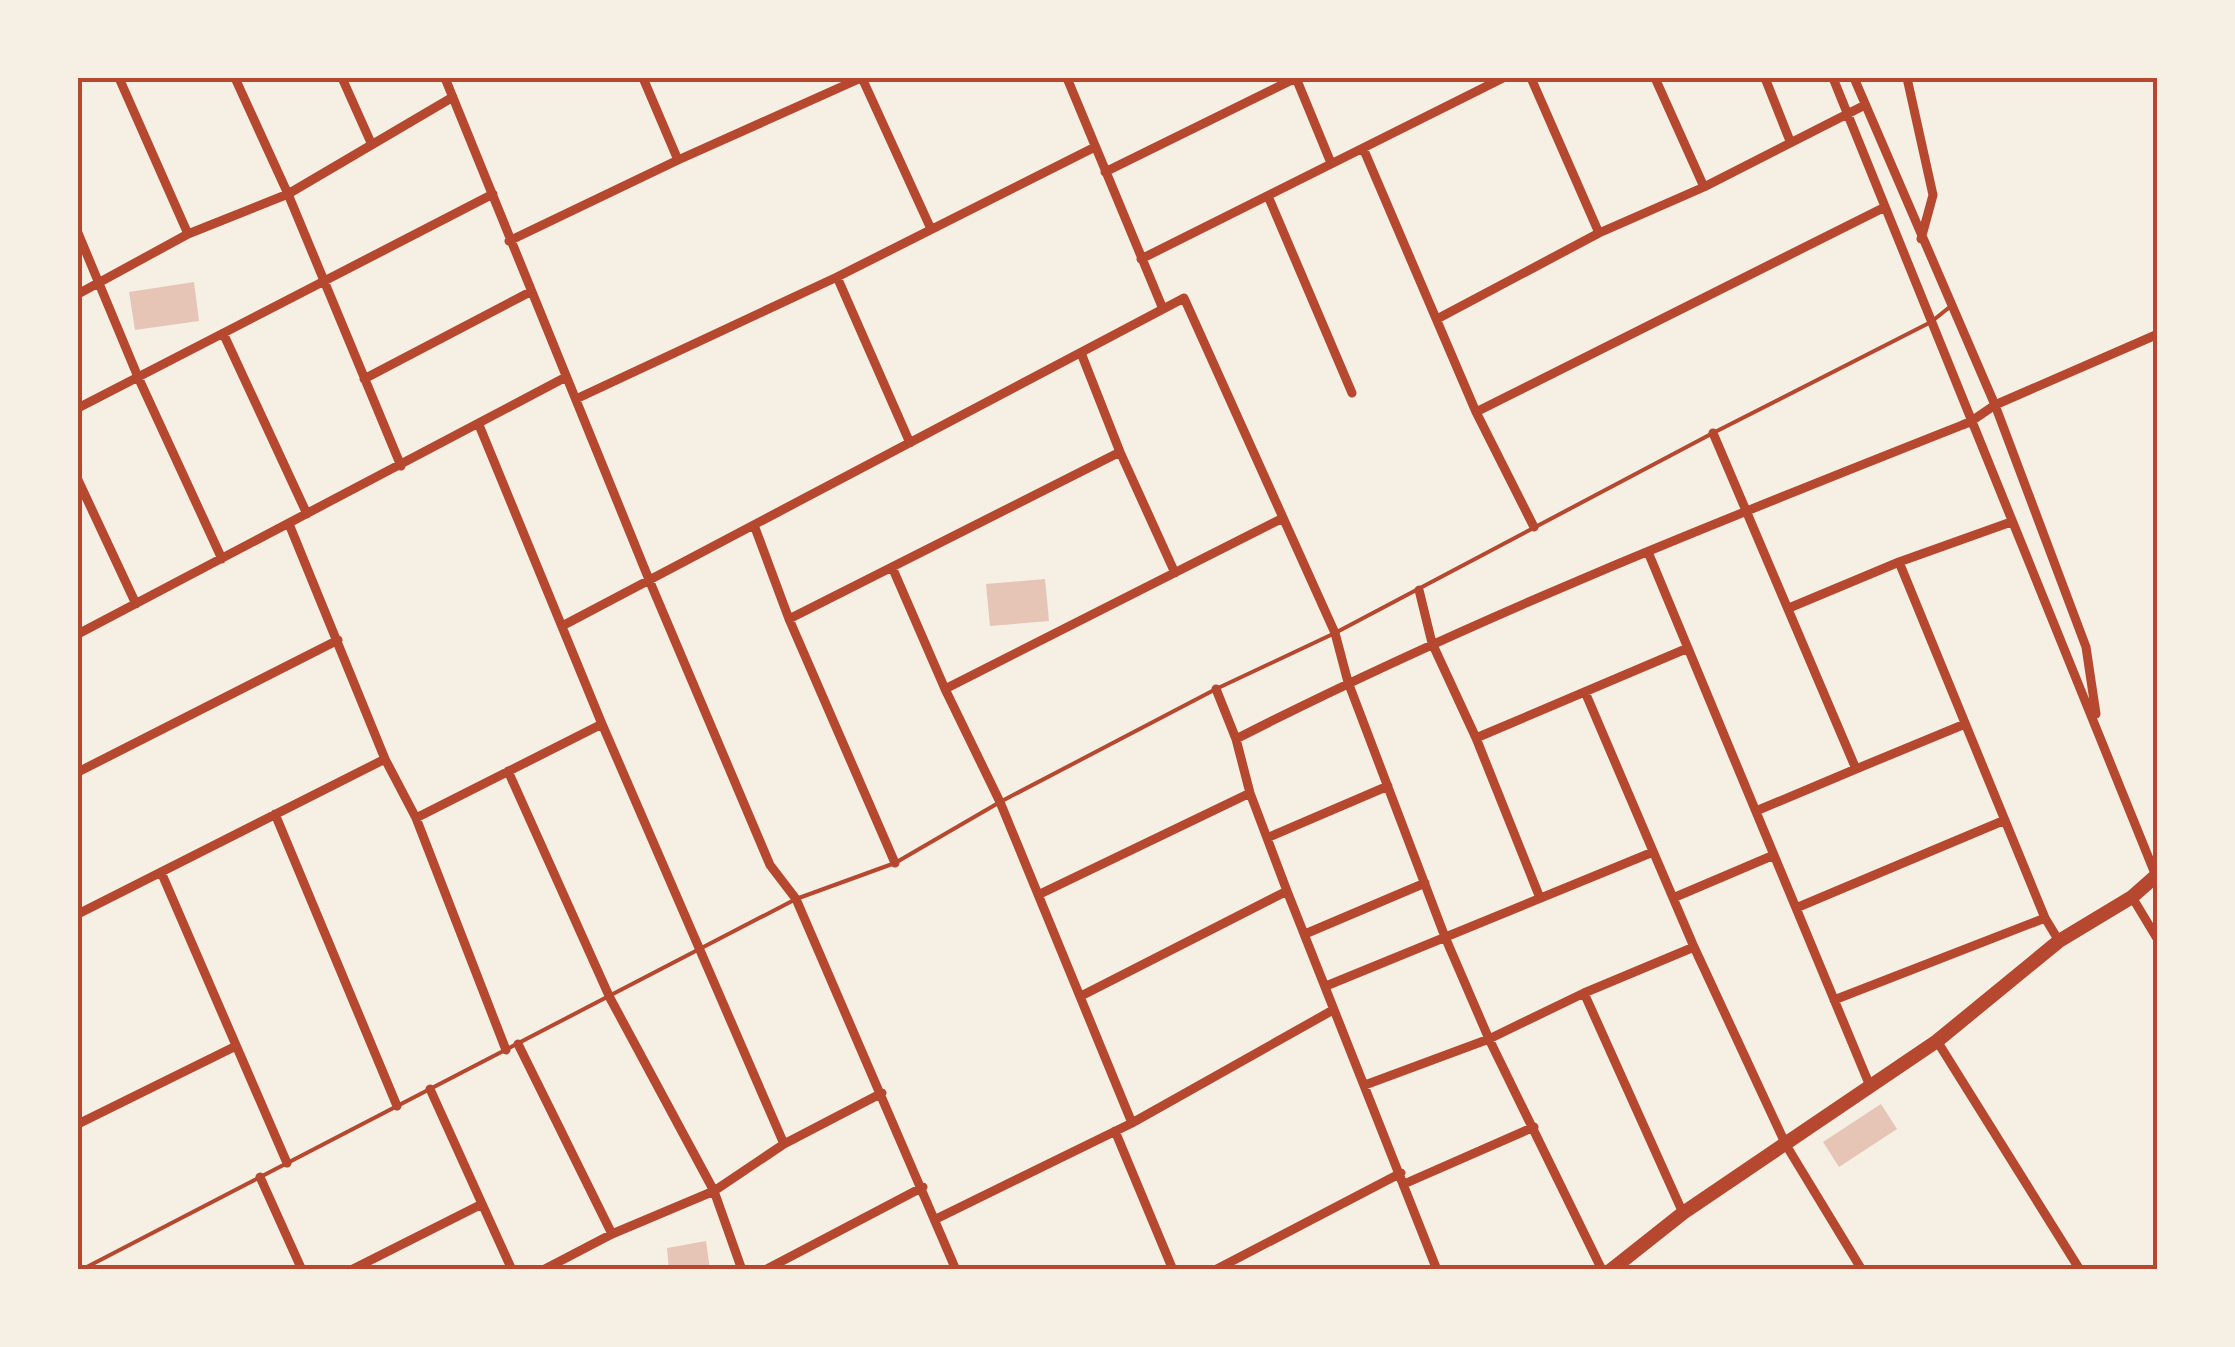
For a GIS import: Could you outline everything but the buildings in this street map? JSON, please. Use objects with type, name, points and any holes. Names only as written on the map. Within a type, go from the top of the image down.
[{"type":"main road","points":[[1610,1270],[1683,1213],[1937,1040],[2059,941],[2132,897],[2157,875]]},
{"type":"street","points":[[120,78],[188,234]]},
{"type":"street","points":[[236,78],[401,466]]},
{"type":"street","points":[[342,78],[372,145]]},
{"type":"street","points":[[445,78],[530,292],[770,864],[796,899],[956,1270]]},
{"type":"street","points":[[643,78],[678,160]]},
{"type":"street","points":[[509,241],[862,78],[930,229]]},
{"type":"street","points":[[1068,78],[1163,309]]},
{"type":"street","points":[[1105,172],[1296,78],[1330,163]]},
{"type":"street","points":[[1141,259],[1503,78]]},
{"type":"street","points":[[1530,78],[1600,233]]},
{"type":"street","points":[[1655,78],[1704,187]]},
{"type":"street","points":[[1765,78],[1790,141]]},
{"type":"street","points":[[1832,78],[2157,875]]},
{"type":"street","points":[[1854,78],[1995,405],[2086,647],[2098,727]]},
{"type":"street","points":[[1907,78],[1933,195],[1921,239]]},
{"type":"street","points":[[78,294],[188,234],[288,194],[453,97]]},
{"type":"street","points":[[1436,319],[1600,233],[1704,187],[1865,105]]},
{"type":"street","points":[[576,399],[837,277],[1095,147]]},
{"type":"street","points":[[1363,148],[1476,412],[1534,526]]},
{"type":"street","points":[[78,408],[493,194]]},
{"type":"street","points":[[1268,196],[1352,393]]},
{"type":"street","points":[[1476,412],[1883,208]]},
{"type":"street","points":[[78,233],[138,377],[222,559]]},
{"type":"street","points":[[837,277],[910,443]]},
{"type":"street","points":[[364,379],[530,292]]},
{"type":"street","points":[[564,625],[1184,298],[1336,633],[1348,682],[1445,937],[1489,1039],[1602,1270]]},
{"type":"street","points":[[223,333],[308,514]]},
{"type":"street","points":[[1236,740],[1432,643],[1970,422],[1995,405],[2158,334]]},
{"type":"street","points":[[1081,353],[1120,452],[1175,572]]},
{"type":"street","points":[[78,634],[566,377]]},
{"type":"street","points":[[479,425],[602,724],[784,1144]]},
{"type":"street","points":[[1713,432],[1856,769]]},
{"type":"street","points":[[789,620],[1120,452]]},
{"type":"street","points":[[78,480],[136,604]]},
{"type":"street","points":[[945,690],[1281,519]]},
{"type":"street","points":[[1789,608],[1899,562],[2011,522]]},
{"type":"street","points":[[289,524],[385,759],[416,818],[506,1050]]},
{"type":"street","points":[[754,526],[789,620],[895,863]]},
{"type":"street","points":[[1648,552],[1870,1086]]},
{"type":"street","points":[[1899,562],[2044,918],[2059,941]]},
{"type":"street","points":[[892,567],[1040,894],[1132,1123]]},
{"type":"street","points":[[1419,590],[1432,643],[1476,738],[1540,898]]},
{"type":"street","points":[[78,772],[338,640]]},
{"type":"street","points":[[1476,738],[1688,648]]},
{"type":"street","points":[[1216,689],[1287,891],[1437,1270]]},
{"type":"street","points":[[1585,692],[1694,947],[1786,1145],[1862,1270]]},
{"type":"street","points":[[416,818],[602,724]]},
{"type":"street","points":[[1756,811],[1965,724]]},
{"type":"street","points":[[78,914],[385,759]]},
{"type":"street","points":[[508,771],[610,998],[714,1190],[742,1270]]},
{"type":"street","points":[[1267,838],[1388,786]]},
{"type":"street","points":[[1040,894],[1250,793]]},
{"type":"street","points":[[275,814],[396,1106]]},
{"type":"street","points":[[1796,908],[2004,820]]},
{"type":"street","points":[[1326,986],[1654,852]]},
{"type":"street","points":[[1673,898],[1774,855]]},
{"type":"street","points":[[160,872],[287,1163]]},
{"type":"street","points":[[1305,934],[1424,883]]},
{"type":"street","points":[[1081,996],[1287,891]]},
{"type":"street","points":[[2132,897],[2158,940]]},
{"type":"street","points":[[1834,1000],[2044,918]]},
{"type":"street","points":[[1364,1085],[1489,1039],[1584,993],[1694,947]]},
{"type":"street","points":[[1584,993],[1683,1213]]},
{"type":"street","points":[[936,1219],[1132,1123],[1333,1010]]},
{"type":"street","points":[[1937,1040],[2080,1270]]},
{"type":"street","points":[[518,1044],[612,1234]]},
{"type":"street","points":[[78,1124],[236,1046]]},
{"type":"street","points":[[430,1089],[512,1270]]},
{"type":"street","points":[[543,1270],[612,1234],[714,1190],[784,1144],[882,1092]]},
{"type":"street","points":[[1404,1184],[1534,1126]]},
{"type":"street","points":[[1114,1131],[1173,1270]]},
{"type":"street","points":[[1216,1270],[1401,1173]]},
{"type":"street","points":[[260,1177],[302,1270]]},
{"type":"street","points":[[765,1270],[923,1187]]},
{"type":"street","points":[[351,1270],[482,1204]]},
{"type":"lane","points":[[81,1270],[796,899],[895,863],[1000,802],[1216,689],[1419,590],[1713,432],[1931,322],[1951,306]]}]
